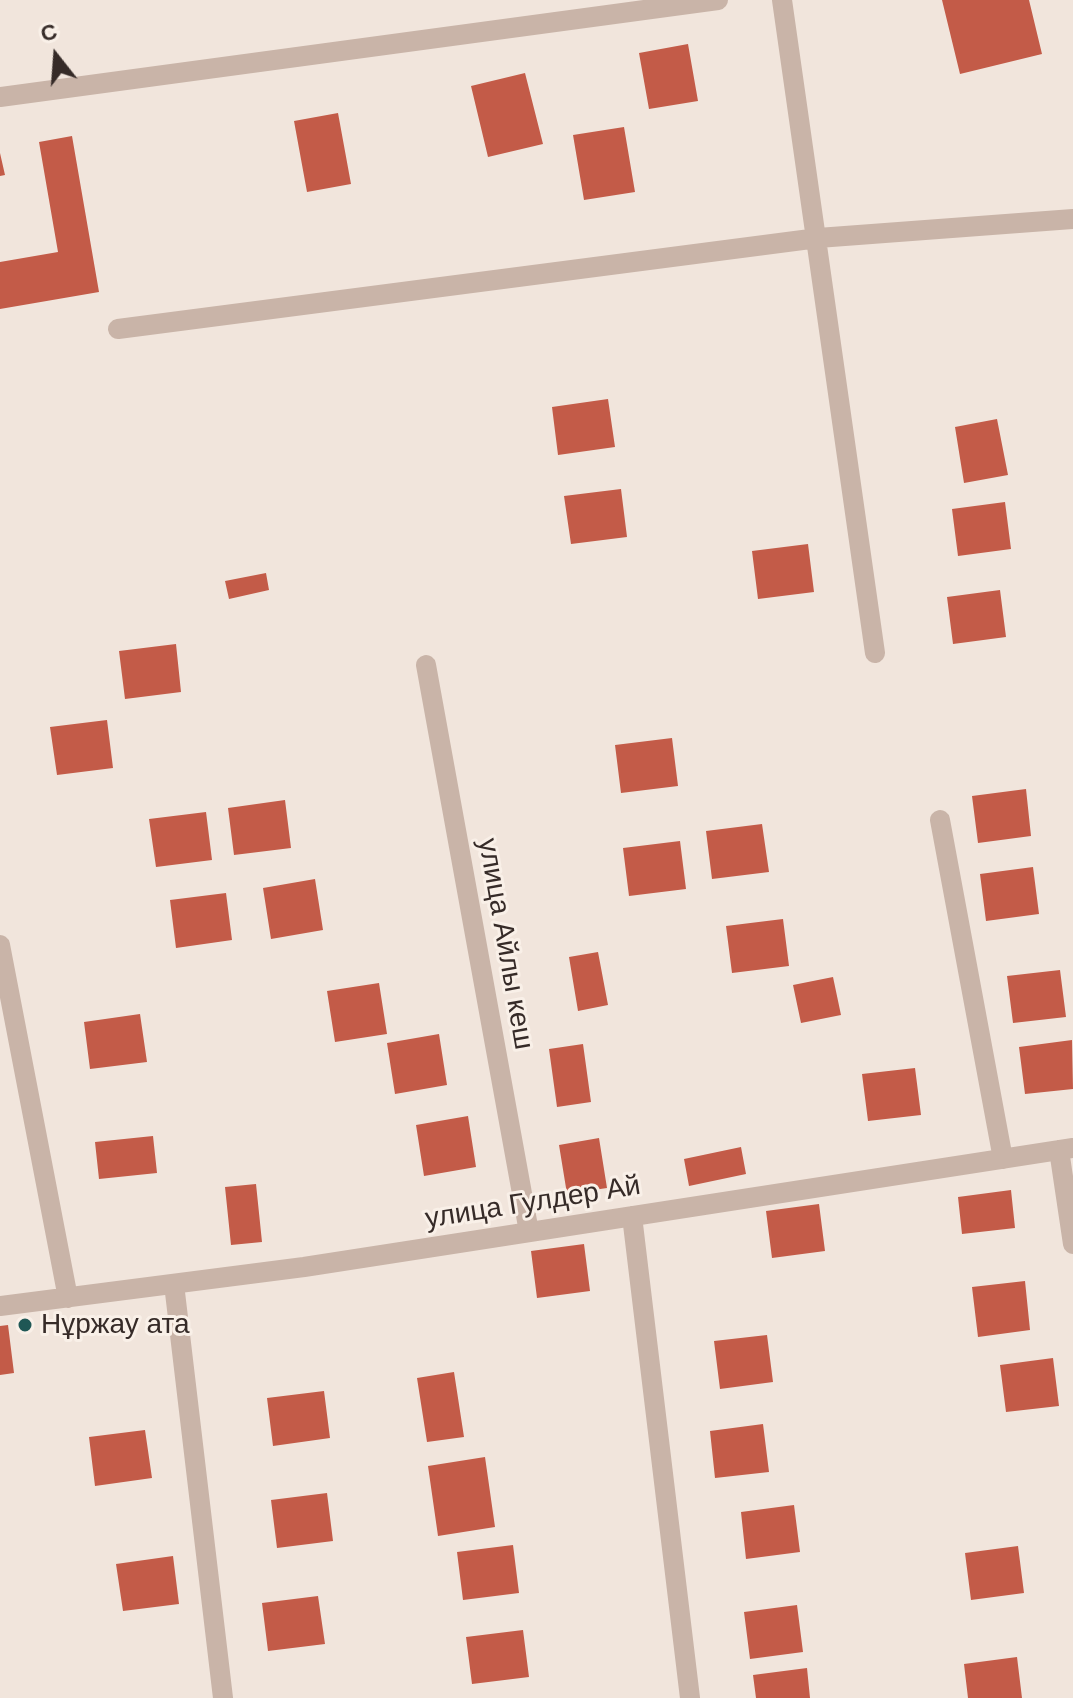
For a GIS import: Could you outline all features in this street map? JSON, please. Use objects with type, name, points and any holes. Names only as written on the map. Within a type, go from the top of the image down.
[{"type":"street","points":[[0,97],[718,0]]},
{"type":"street","points":[[782,0],[875,653]]},
{"type":"street","points":[[118,329],[818,238],[1073,219]]},
{"type":"street","name":"улица Айлы кеш","points":[[426,665],[529,1232]]},
{"type":"street","points":[[940,820],[1003,1159]]},
{"type":"street","points":[[0,945],[68,1298]]},
{"type":"street","points":[[1066,1149],[1073,1244]]},
{"type":"street","name":"улица Гулдер Ай","points":[[0,1306],[529,1232],[1066,1149]]},
{"type":"street","points":[[632,1216],[690,1698]]},
{"type":"street","points":[[174,1284],[223,1698]]},
{"type":"building","points":[[942,0],[1029,0],[1042,54],[960,74]]},
{"type":"building","points":[[688,44],[698,101],[649,109],[639,53]]},
{"type":"building","points":[[525,73],[543,144],[488,157],[471,86]]},
{"type":"building","points":[[338,113],[351,184],[307,192],[294,121]]},
{"type":"building","points":[[624,127],[635,192],[584,200],[573,135]]},
{"type":"building","points":[[72,136],[99,292],[0,309],[0,262],[58,252],[39,142]]},
{"type":"building","points":[[0,153],[5,175],[0,176]]},
{"type":"building","points":[[608,399],[615,447],[558,455],[552,407]]},
{"type":"building","points":[[997,419],[1008,475],[964,483],[955,427]]},
{"type":"building","points":[[621,489],[627,537],[571,544],[564,496]]},
{"type":"building","points":[[1005,502],[1011,549],[958,556],[952,509]]},
{"type":"building","points":[[808,544],[814,592],[758,599],[752,551]]},
{"type":"building","points":[[266,573],[269,590],[229,599],[225,581]]},
{"type":"building","points":[[1000,590],[1006,637],[953,644],[947,597]]},
{"type":"building","points":[[176,644],[181,692],[125,699],[119,651]]},
{"type":"building","points":[[107,720],[113,768],[57,775],[50,727]]},
{"type":"building","points":[[672,738],[678,786],[621,793],[615,745]]},
{"type":"building","points":[[1026,789],[1031,836],[978,843],[972,796]]},
{"type":"building","points":[[285,800],[291,848],[234,855],[228,808]]},
{"type":"building","points":[[206,812],[212,860],[156,867],[149,819]]},
{"type":"building","points":[[762,824],[769,872],[712,879],[706,831]]},
{"type":"building","points":[[680,841],[686,889],[629,896],[623,848]]},
{"type":"building","points":[[1033,867],[1039,914],[986,921],[980,874]]},
{"type":"building","points":[[315,879],[323,930],[271,939],[263,888]]},
{"type":"building","points":[[226,893],[232,940],[176,948],[170,900]]},
{"type":"building","points":[[783,919],[789,966],[732,973],[726,926]]},
{"type":"building","points":[[598,952],[608,1005],[578,1011],[569,957]]},
{"type":"building","points":[[1060,970],[1066,1017],[1013,1023],[1007,976]]},
{"type":"building","points":[[833,977],[841,1015],[801,1023],[793,985]]},
{"type":"building","points":[[379,983],[387,1034],[335,1042],[327,991]]},
{"type":"building","points":[[140,1014],[147,1062],[90,1069],[84,1022]]},
{"type":"building","points":[[439,1034],[447,1085],[395,1094],[387,1043]]},
{"type":"building","points":[[1072,1040],[1073,1089],[1025,1094],[1019,1047]]},
{"type":"building","points":[[583,1044],[591,1102],[557,1107],[549,1049]]},
{"type":"building","points":[[915,1068],[921,1115],[868,1121],[862,1074]]},
{"type":"building","points":[[468,1116],[476,1167],[424,1176],[416,1125]]},
{"type":"building","points":[[153,1136],[157,1173],[99,1179],[95,1142]]},
{"type":"building","points":[[599,1138],[607,1188],[567,1194],[559,1145]]},
{"type":"building","points":[[741,1147],[746,1174],[689,1186],[684,1159]]},
{"type":"building","points":[[256,1184],[262,1242],[231,1245],[225,1187]]},
{"type":"building","points":[[1011,1190],[1015,1228],[962,1234],[958,1197]]},
{"type":"building","points":[[819,1204],[825,1251],[772,1258],[766,1211]]},
{"type":"building","points":[[584,1244],[590,1291],[537,1298],[531,1251]]},
{"type":"building","points":[[1025,1281],[1030,1330],[978,1337],[972,1287]]},
{"type":"building","points":[[8,1325],[14,1373],[0,1375],[0,1326]]},
{"type":"building","points":[[767,1335],[773,1382],[720,1389],[714,1341]]},
{"type":"building","points":[[1053,1358],[1059,1406],[1006,1412],[1000,1365]]},
{"type":"building","points":[[454,1372],[464,1437],[427,1442],[417,1378]]},
{"type":"building","points":[[324,1391],[330,1438],[273,1446],[267,1398]]},
{"type":"building","points":[[763,1424],[769,1472],[715,1478],[710,1431]]},
{"type":"building","points":[[145,1430],[152,1478],[95,1486],[89,1437]]},
{"type":"building","points":[[485,1457],[495,1527],[438,1536],[428,1466]]},
{"type":"building","points":[[327,1493],[333,1541],[277,1548],[271,1500]]},
{"type":"building","points":[[794,1505],[800,1552],[746,1559],[741,1512]]},
{"type":"building","points":[[513,1545],[519,1593],[463,1600],[457,1552]]},
{"type":"building","points":[[1018,1546],[1024,1593],[971,1600],[965,1553]]},
{"type":"building","points":[[173,1556],[179,1604],[123,1611],[116,1564]]},
{"type":"building","points":[[318,1596],[325,1644],[268,1651],[262,1603]]},
{"type":"building","points":[[797,1605],[803,1652],[750,1659],[744,1612]]},
{"type":"building","points":[[523,1630],[529,1677],[472,1684],[466,1637]]},
{"type":"building","points":[[1017,1657],[1022,1698],[968,1698],[964,1664]]},
{"type":"building","points":[[807,1668],[810,1698],[756,1698],[753,1675]]},
{"type":"place","name":"Нұржау ата","points":[[25,1325]]}]
